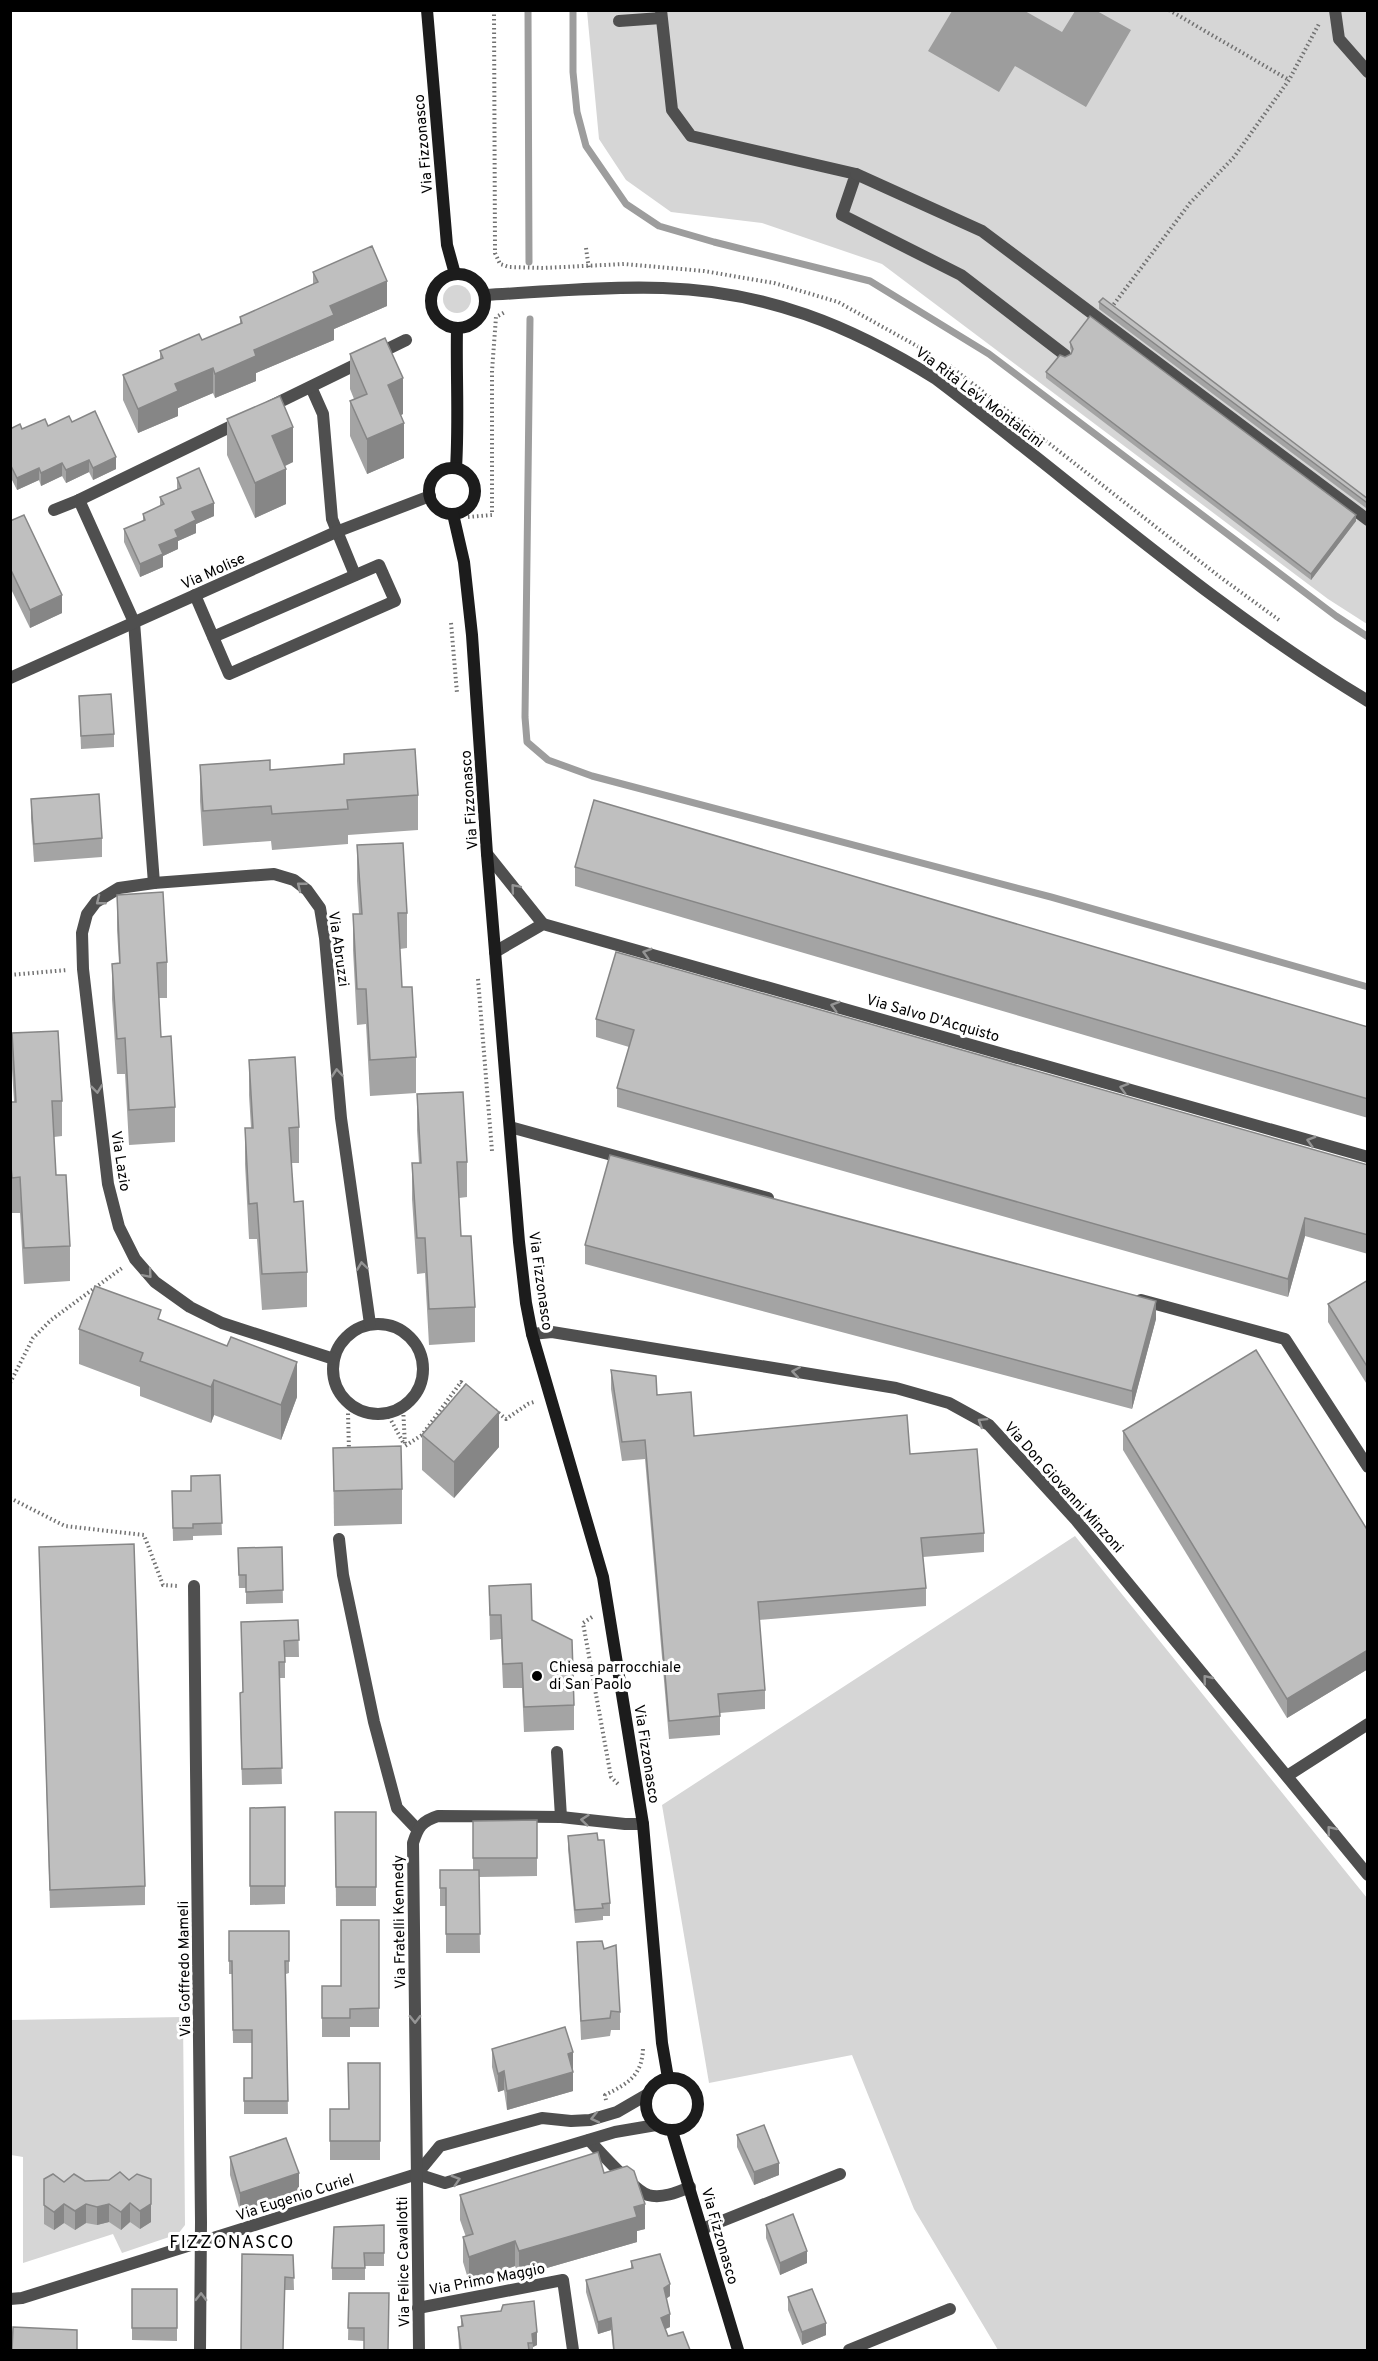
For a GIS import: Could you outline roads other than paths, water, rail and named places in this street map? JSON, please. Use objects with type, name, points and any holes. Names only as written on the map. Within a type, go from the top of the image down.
[{"type":"main road","name":"Via Fizzonasco","points":[[427,10],[447,246],[455,274]]},
{"type":"main road","points":[[455,274],[463,274],[477,281],[485,295],[485,303],[479,318],[473,324],[457,328],[448,327],[434,315],[430,297],[438,281],[455,274]]},
{"type":"main road","points":[[456,468],[459,422],[456,383],[457,328]]},
{"type":"main road","points":[[456,468],[469,475],[476,488],[475,496],[468,508],[453,514],[438,509],[430,496],[429,489],[435,475],[441,471],[456,468]]},
{"type":"main road","name":"Via Fizzonasco","points":[[453,514],[464,562],[472,635],[487,854],[526,1303],[532,1334],[603,1577],[643,1824],[662,2043],[668,2078]]},
{"type":"main road","points":[[668,2078],[676,2078],[692,2086],[699,2102],[694,2119],[688,2125],[672,2131],[656,2125],[646,2111],[648,2094],[652,2086],[668,2078]]},
{"type":"main road","name":"Via Fizzonasco","points":[[672,2131],[738,2350]]},
{"type":"street","points":[[1335,10],[1339,39],[1368,72]]},
{"type":"street","points":[[619,21],[661,14],[672,110],[690,136],[856,174],[982,231],[1368,520]]},
{"type":"street","points":[[856,174],[842,215],[961,275],[1065,355]]},
{"type":"street","name":"Via Rita Levi Montalcini","points":[[485,295],[662,288],[707,291],[755,299],[809,314],[849,330],[893,352],[936,379],[1204,591],[1251,625],[1368,701]]},
{"type":"street","points":[[54,510],[79,500],[406,339]]},
{"type":"street","points":[[311,387],[323,414],[329,503],[336,532],[355,575]]},
{"type":"street","name":"Via Molise","points":[[10,678],[336,532],[430,496]]},
{"type":"street","points":[[79,500],[134,622],[154,883]]},
{"type":"street","points":[[195,595],[213,637],[229,674],[395,601],[379,565],[213,637]]},
{"type":"street","points":[[487,854],[543,924],[495,952]]},
{"type":"street","name":"Via Abruzzi","points":[[154,883],[274,874],[294,880],[307,890],[320,908],[325,938],[341,1118],[370,1324]]},
{"type":"street","name":"Via Lazio","points":[[154,883],[118,888],[96,902],[87,914],[82,933],[83,969],[108,1184],[119,1227],[135,1259],[155,1282],[190,1307],[222,1323],[334,1359]]},
{"type":"street","name":"Via Salvo D'Acquisto","points":[[543,924],[1368,1157]]},
{"type":"street","points":[[510,1127],[776,1200]]},
{"type":"street","points":[[1134,1298],[1285,1339],[1368,1467]]},
{"type":"street","points":[[370,1324],[388,1324],[404,1331],[416,1344],[423,1360],[423,1378],[416,1394],[403,1406],[387,1413],[369,1413],[353,1406],[340,1393],[334,1377],[334,1359],[341,1343],[354,1331],[370,1324]]},
{"type":"street","name":"Via Don Giovanni Minzoni","points":[[532,1334],[552,1332],[896,1388],[949,1403],[989,1425],[1076,1520],[1368,1875]]},
{"type":"street","points":[[339,1539],[343,1575],[374,1722],[397,1808],[417,1829],[425,1820],[438,1816],[561,1817],[643,1824]]},
{"type":"street","name":"Via Goffredo Mameli","points":[[194,1586],[201,2243],[200,2350]]},
{"type":"street","points":[[1287,1776],[1368,1724]]},
{"type":"street","points":[[557,1752],[561,1817]]},
{"type":"street","name":"Via Fratelli Kennedy","points":[[417,1829],[413,1843],[417,2174]]},
{"type":"street","points":[[648,2094],[618,2112],[590,2120],[542,2118],[440,2146],[417,2174],[446,2183],[589,2140],[656,2125]]},
{"type":"street","points":[[589,2140],[603,2156],[647,2194],[660,2196],[690,2187]]},
{"type":"street","name":"Via Eugenio Curiel","points":[[10,2299],[22,2298],[417,2174]]},
{"type":"street","name":"Via Felice Cavallotti","points":[[417,2174],[419,2350]]},
{"type":"street","points":[[702,2229],[840,2174]]},
{"type":"street","name":"Via Primo Maggio","points":[[418,2308],[563,2280],[573,2350]]},
{"type":"street","points":[[849,2350],[874,2346],[950,2309]]},
{"type":"waterway","points":[[528,10],[529,262]]},
{"type":"waterway","points":[[573,10],[573,72],[577,112],[586,146],[626,204],[659,226],[870,281],[989,354],[1336,616],[1368,637]]},
{"type":"waterway","points":[[530,319],[525,717],[527,742],[548,760],[592,776],[1051,897],[1368,987]]},
{"type":"place","name":"Chiesa parrocchiale di San Paolo","points":[[537,1676]]},
{"type":"district","name":"FIZZONASCO","points":[[232,2242]]}]
